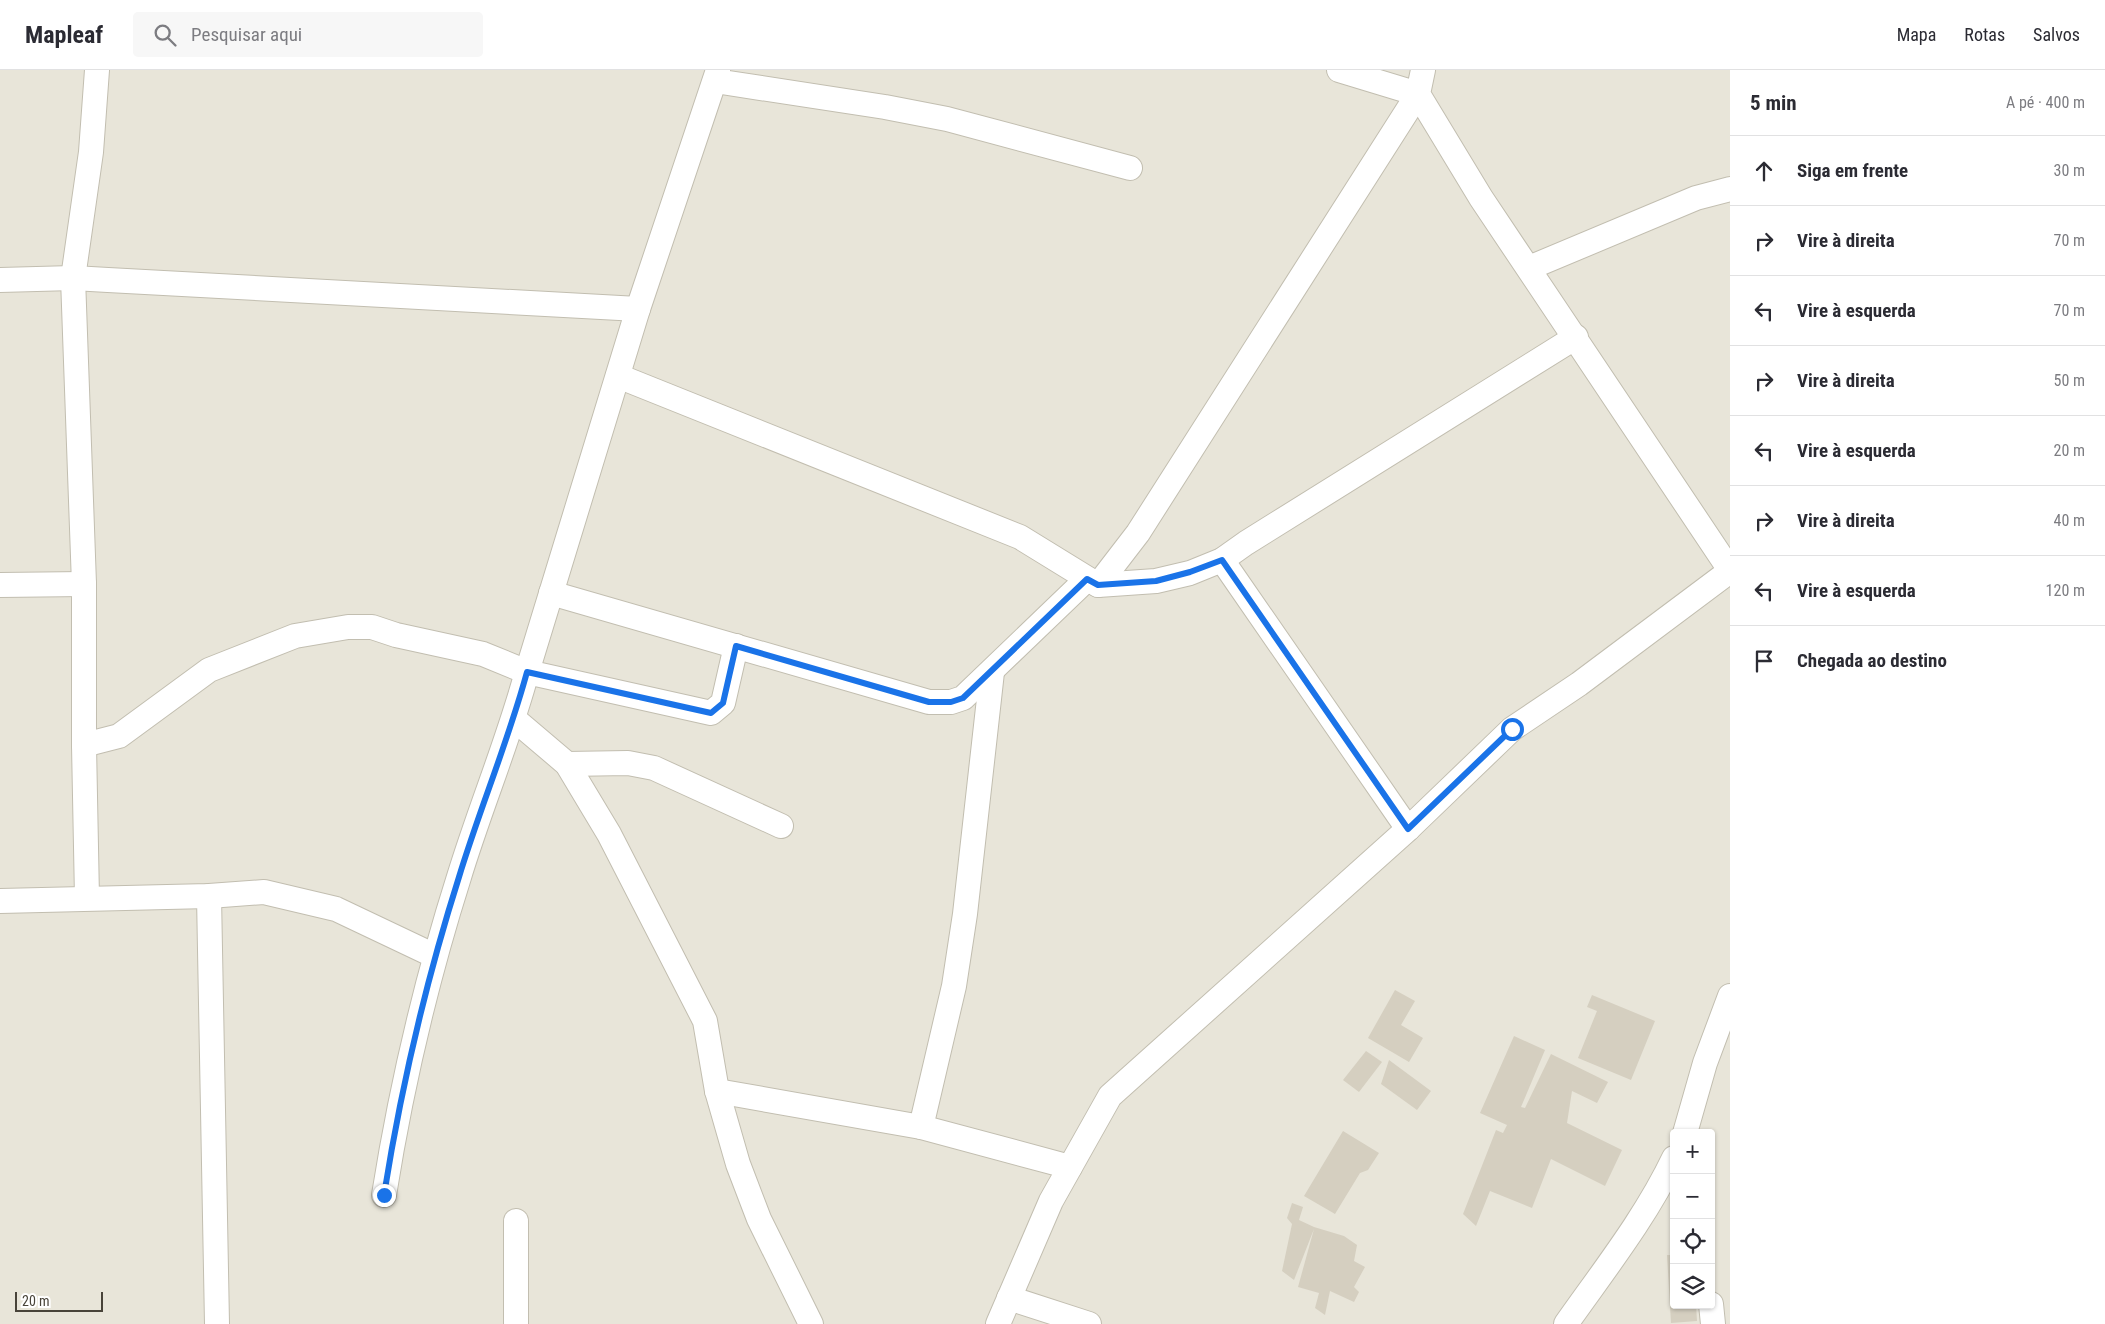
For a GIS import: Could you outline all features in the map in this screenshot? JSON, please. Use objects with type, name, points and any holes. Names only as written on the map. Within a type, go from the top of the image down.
[{"type":"street","points":[[88,898],[84,745],[84,584],[73,278],[91,152],[97,70]]},
{"type":"street","points":[[998,1324],[1051,1201],[1110,1096],[1408,829],[1512,729],[1578,684],[1730,570],[1576,337],[1481,198],[1418,94],[1339,70]]},
{"type":"street","points":[[552,594],[929,702],[951,702],[963,698],[1093,582],[1138,533],[1418,94],[1423,70]]},
{"type":"street","points":[[384,1195],[395,1128],[436,956],[459,876],[514,719],[638,309],[717,75],[947,119],[1130,168]]},
{"type":"street","points":[[1529,268],[1696,198],[1730,189]]},
{"type":"street","points":[[0,280],[73,278],[638,309]]},
{"type":"street","points":[[618,376],[1020,538],[1093,582],[1156,581],[1190,572],[1222,560],[1246,543],[1576,337]]},
{"type":"street","points":[[1222,560],[1408,829]]},
{"type":"street","points":[[0,585],[84,584]]},
{"type":"street","points":[[84,745],[119,736],[209,670],[295,636],[348,627],[372,627],[396,635],[483,654],[527,672],[711,713],[723,703],[736,646]]},
{"type":"street","points":[[921,1127],[954,986],[965,914],[992,672]]},
{"type":"street","points":[[514,719],[567,764],[609,834],[705,1021],[716,1091],[738,1164],[759,1220],[811,1324]]},
{"type":"street","points":[[567,764],[628,763],[654,768],[781,826]]},
{"type":"street","points":[[0,901],[209,896],[264,892],[336,909],[436,956]]},
{"type":"street","points":[[209,896],[217,1324]]},
{"type":"street","points":[[1686,1129],[1705,1062],[1730,998]]},
{"type":"street","points":[[716,1091],[921,1127],[1070,1167]]},
{"type":"street","points":[[1566,1324],[1659,1189],[1670,1166]]},
{"type":"street","points":[[516,1221],[516,1324]]},
{"type":"street","points":[[1009,1298],[1089,1324]]},
{"type":"street","points":[[1712,1309],[1713,1324]]},
{"type":"shaded area","points":[[0,70],[1730,70],[1730,1324],[0,1324]]},
{"type":"building","points":[[1395,990],[1415,1001],[1401,1025],[1423,1038],[1409,1062],[1368,1038]]},
{"type":"building","points":[[1592,995],[1655,1021],[1631,1080],[1578,1058],[1597,1011],[1587,1007]]},
{"type":"building","points":[[1514,1036],[1545,1050],[1521,1107],[1525,1108],[1551,1054],[1608,1082],[1597,1103],[1572,1091],[1567,1123],[1622,1150],[1605,1186],[1551,1159],[1532,1208],[1490,1191],[1476,1226],[1463,1214],[1496,1130],[1503,1133],[1507,1125],[1480,1113]]},
{"type":"building","points":[[1366,1051],[1382,1062],[1359,1092],[1343,1080]]},
{"type":"building","points":[[1389,1060],[1431,1091],[1417,1110],[1381,1084]]},
{"type":"building","points":[[1343,1131],[1379,1153],[1368,1170],[1360,1173],[1335,1214],[1304,1196]]},
{"type":"building","points":[[1292,1203],[1303,1207],[1299,1220],[1314,1227],[1344,1236],[1357,1245],[1354,1261],[1365,1267],[1354,1287],[1359,1292],[1354,1302],[1330,1291],[1325,1315],[1315,1308],[1319,1293],[1298,1287],[1314,1229],[1294,1280],[1282,1271],[1292,1224],[1287,1218]]},
{"type":"building","points":[[1667,1255],[1670,1255],[1670,1306]]},
{"type":"building","points":[[1670,1309],[1696,1309],[1697,1321],[1671,1323]]},
{"type":"route","points":[[384,1195],[395,1128],[436,956],[459,876],[514,719],[527,672],[711,713],[723,703],[736,646],[929,702],[951,702],[963,698],[992,672],[1087,579],[1098,585],[1156,581],[1190,572],[1222,560],[1408,829],[1512,729]]}]
